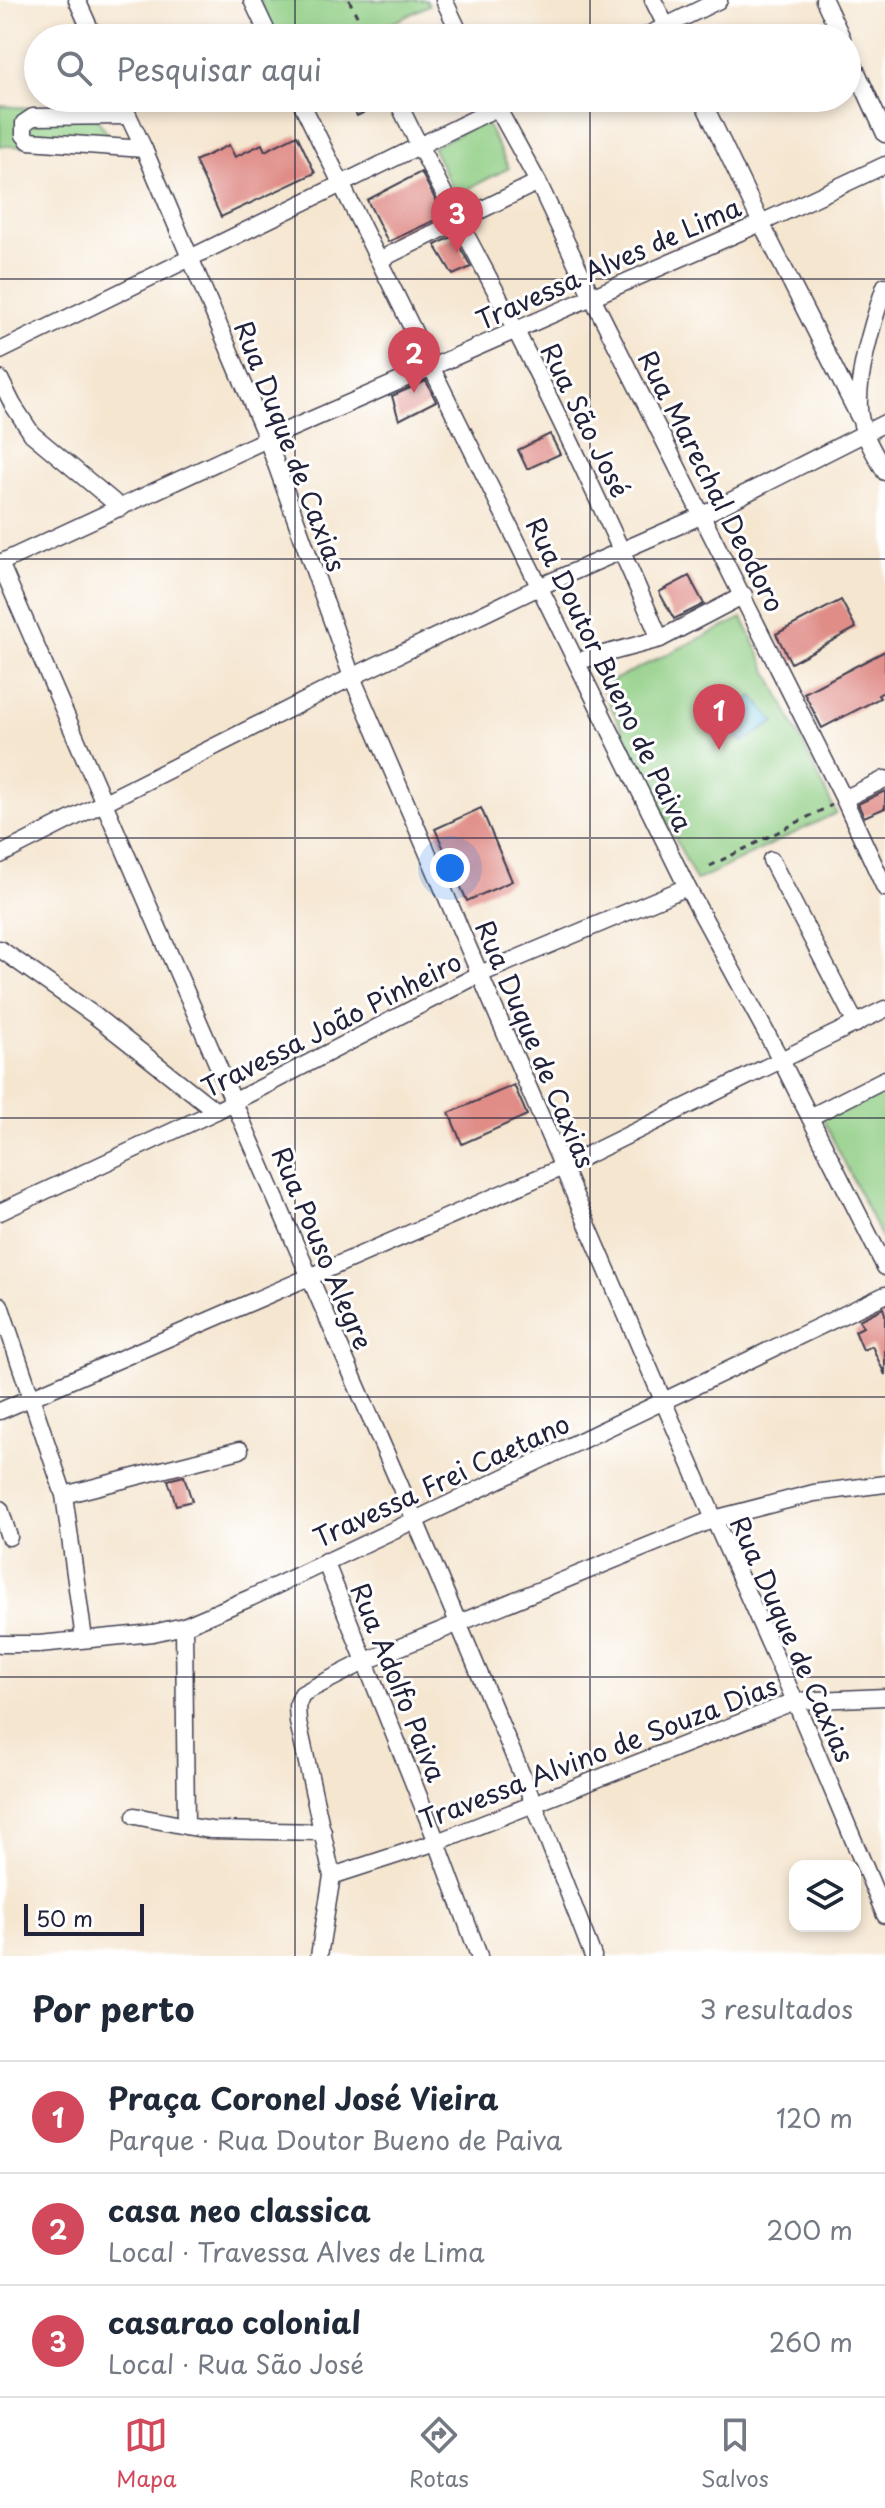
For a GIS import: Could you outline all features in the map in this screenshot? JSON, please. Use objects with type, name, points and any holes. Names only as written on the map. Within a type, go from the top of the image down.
[{"type":"street","points":[[77,0],[88,24]]},
{"type":"street","points":[[252,0],[263,24]]},
{"type":"street","points":[[444,0],[455,24]]},
{"type":"street","points":[[653,0],[665,24]]},
{"type":"street","points":[[682,24],[719,0]]},
{"type":"street","points":[[824,0],[835,24]]},
{"type":"street","points":[[861,81],[885,134]]},
{"type":"street","name":"Rua Duque de Caxias","points":[[126,112],[267,439],[352,677],[885,1915]]},
{"type":"street","name":"Rua Doutor Bueno de Paiva","points":[[306,112],[687,887],[781,1060],[885,1267]]},
{"type":"street","name":"Rua São José","points":[[403,112],[515,329],[622,551],[660,639]]},
{"type":"street","points":[[0,351],[341,185],[477,112]]},
{"type":"street","name":"Rua Marechal Deodoro","points":[[499,112],[538,182],[592,297],[744,595],[885,888]]},
{"type":"street","points":[[708,112],[885,472]]},
{"type":"street","points":[[128,116],[33,117],[24,123],[24,135],[29,141],[144,149]]},
{"type":"street","name":"Travessa Alves de Lima","points":[[0,563],[267,439],[761,223],[885,165]]},
{"type":"street","points":[[379,260],[538,182]]},
{"type":"street","points":[[862,425],[861,381],[885,286]]},
{"type":"street","points":[[0,379],[32,434],[121,508]]},
{"type":"street","points":[[0,855],[352,677],[541,586],[703,515],[862,425],[885,423]]},
{"type":"street","name":"Rua Pouso Alegre","points":[[0,563],[415,1520],[534,1804],[593,1956]]},
{"type":"street","points":[[578,661],[660,639],[744,595]]},
{"type":"street","points":[[844,799],[885,779]]},
{"type":"street","points":[[771,860],[856,1024]]},
{"type":"street","name":"Travessa João Pinheiro","points":[[0,1212],[216,1111],[480,974],[687,887]]},
{"type":"street","points":[[0,949],[94,1015],[216,1111]]},
{"type":"street","points":[[0,1411],[563,1167],[885,1009]]},
{"type":"street","points":[[810,1117],[885,1079]]},
{"type":"street","name":"Travessa Frei Caetano","points":[[0,1644],[39,1644],[153,1633],[184,1626],[250,1598],[885,1295]]},
{"type":"street","points":[[1,1315],[64,1495],[84,1639]]},
{"type":"street","points":[[64,1495],[240,1450]]},
{"type":"street","points":[[319,1956],[332,1876],[298,1722],[297,1706],[302,1694],[366,1661],[714,1519],[814,1493],[885,1484]]},
{"type":"street","points":[[0,1509],[9,1537]]},
{"type":"street","name":"Rua Adolfo Paiva","points":[[325,1561],[479,1956]]},
{"type":"street","points":[[184,1626],[186,1826]]},
{"type":"street","name":"Travessa Alvino de Souza Dias","points":[[332,1876],[437,1842],[795,1701],[885,1697]]},
{"type":"street","points":[[135,1816],[211,1830],[323,1832]]},
{"type":"path","points":[[349,0],[361,24]]},
{"type":"path","points":[[710,866],[844,799]]},
{"type":"green space","points":[[259,0],[426,0],[429,5],[390,24],[270,24]]},
{"type":"green space","points":[[0,106],[24,108],[24,112],[92,112],[117,147],[0,146]]},
{"type":"green space","points":[[485,121],[509,168],[456,195],[432,147]]},
{"type":"green space","points":[[742,618],[836,813],[696,881],[601,686]]},
{"type":"green space","points":[[885,1083],[885,1245],[821,1115]]},
{"type":"water","points":[[753,696],[775,722],[743,742],[718,722]]},
{"type":"building","points":[[297,135],[315,173],[221,217],[195,161],[229,145],[235,157],[262,144],[265,151]]},
{"type":"building","points":[[421,172],[444,216],[388,242],[367,200]]},
{"type":"building","points":[[454,236],[471,267],[453,275],[435,245]]},
{"type":"building","points":[[426,381],[436,401],[399,420],[392,396]]},
{"type":"building","points":[[550,434],[560,454],[527,469],[518,450]]},
{"type":"building","points":[[689,576],[704,604],[674,619],[659,592]]},
{"type":"building","points":[[841,600],[856,628],[791,663],[776,634]]},
{"type":"building","points":[[885,651],[885,691],[878,695],[880,698],[822,728],[804,693]]},
{"type":"building","points":[[885,791],[885,808],[864,817],[858,804]]},
{"type":"building","points":[[481,808],[512,881],[467,901],[435,829]]},
{"type":"building","points":[[514,1085],[527,1115],[462,1144],[449,1113]]},
{"type":"building","points":[[883,1308],[885,1375],[872,1346],[863,1350],[855,1331],[863,1327],[859,1320]]},
{"type":"building","points":[[184,1476],[192,1501],[176,1505],[168,1480]]},
{"type":"place","name":"casarao colonial","points":[[457,253]]},
{"type":"place","name":"casa neo classica","points":[[414,393]]},
{"type":"place","name":"Praça Coronel José Vieira","points":[[719,750]]}]
